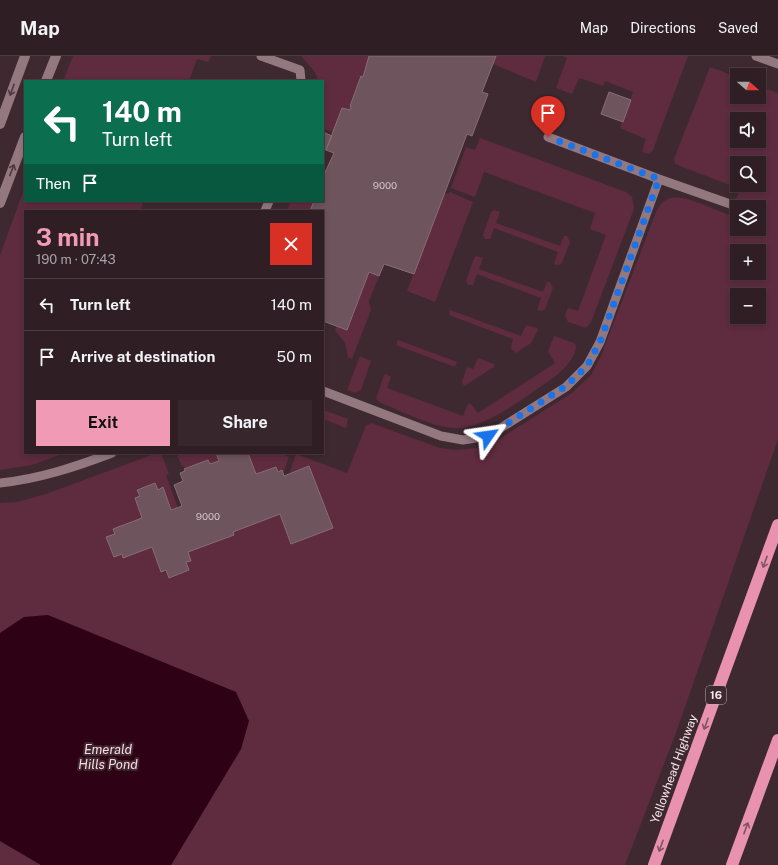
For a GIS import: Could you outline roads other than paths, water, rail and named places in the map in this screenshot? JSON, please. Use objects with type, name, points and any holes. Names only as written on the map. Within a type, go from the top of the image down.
[{"type":"highway","name":"Yellowhead Highway","points":[[654,865],[778,525]]},
{"type":"highway","points":[[732,865],[778,740]]},
{"type":"street","points":[[0,124],[24,56]]},
{"type":"street","points":[[46,80],[56,56]]},
{"type":"street","points":[[0,203],[24,140]]},
{"type":"lane","points":[[261,56],[300,70],[301,80]]},
{"type":"lane","points":[[756,56],[778,64]]},
{"type":"lane","points":[[548,137],[730,204]]},
{"type":"lane","points":[[324,391],[441,436],[463,440],[488,436],[553,395],[566,386],[587,366],[600,342],[659,179]]},
{"type":"lane","points":[[0,484],[21,481],[74,467],[109,454]]},
{"type":"water","name":"Emerald Hills Pond","points":[[48,615],[236,692],[249,721],[241,749],[171,865],[41,865],[0,841],[0,633],[24,617]]}]
